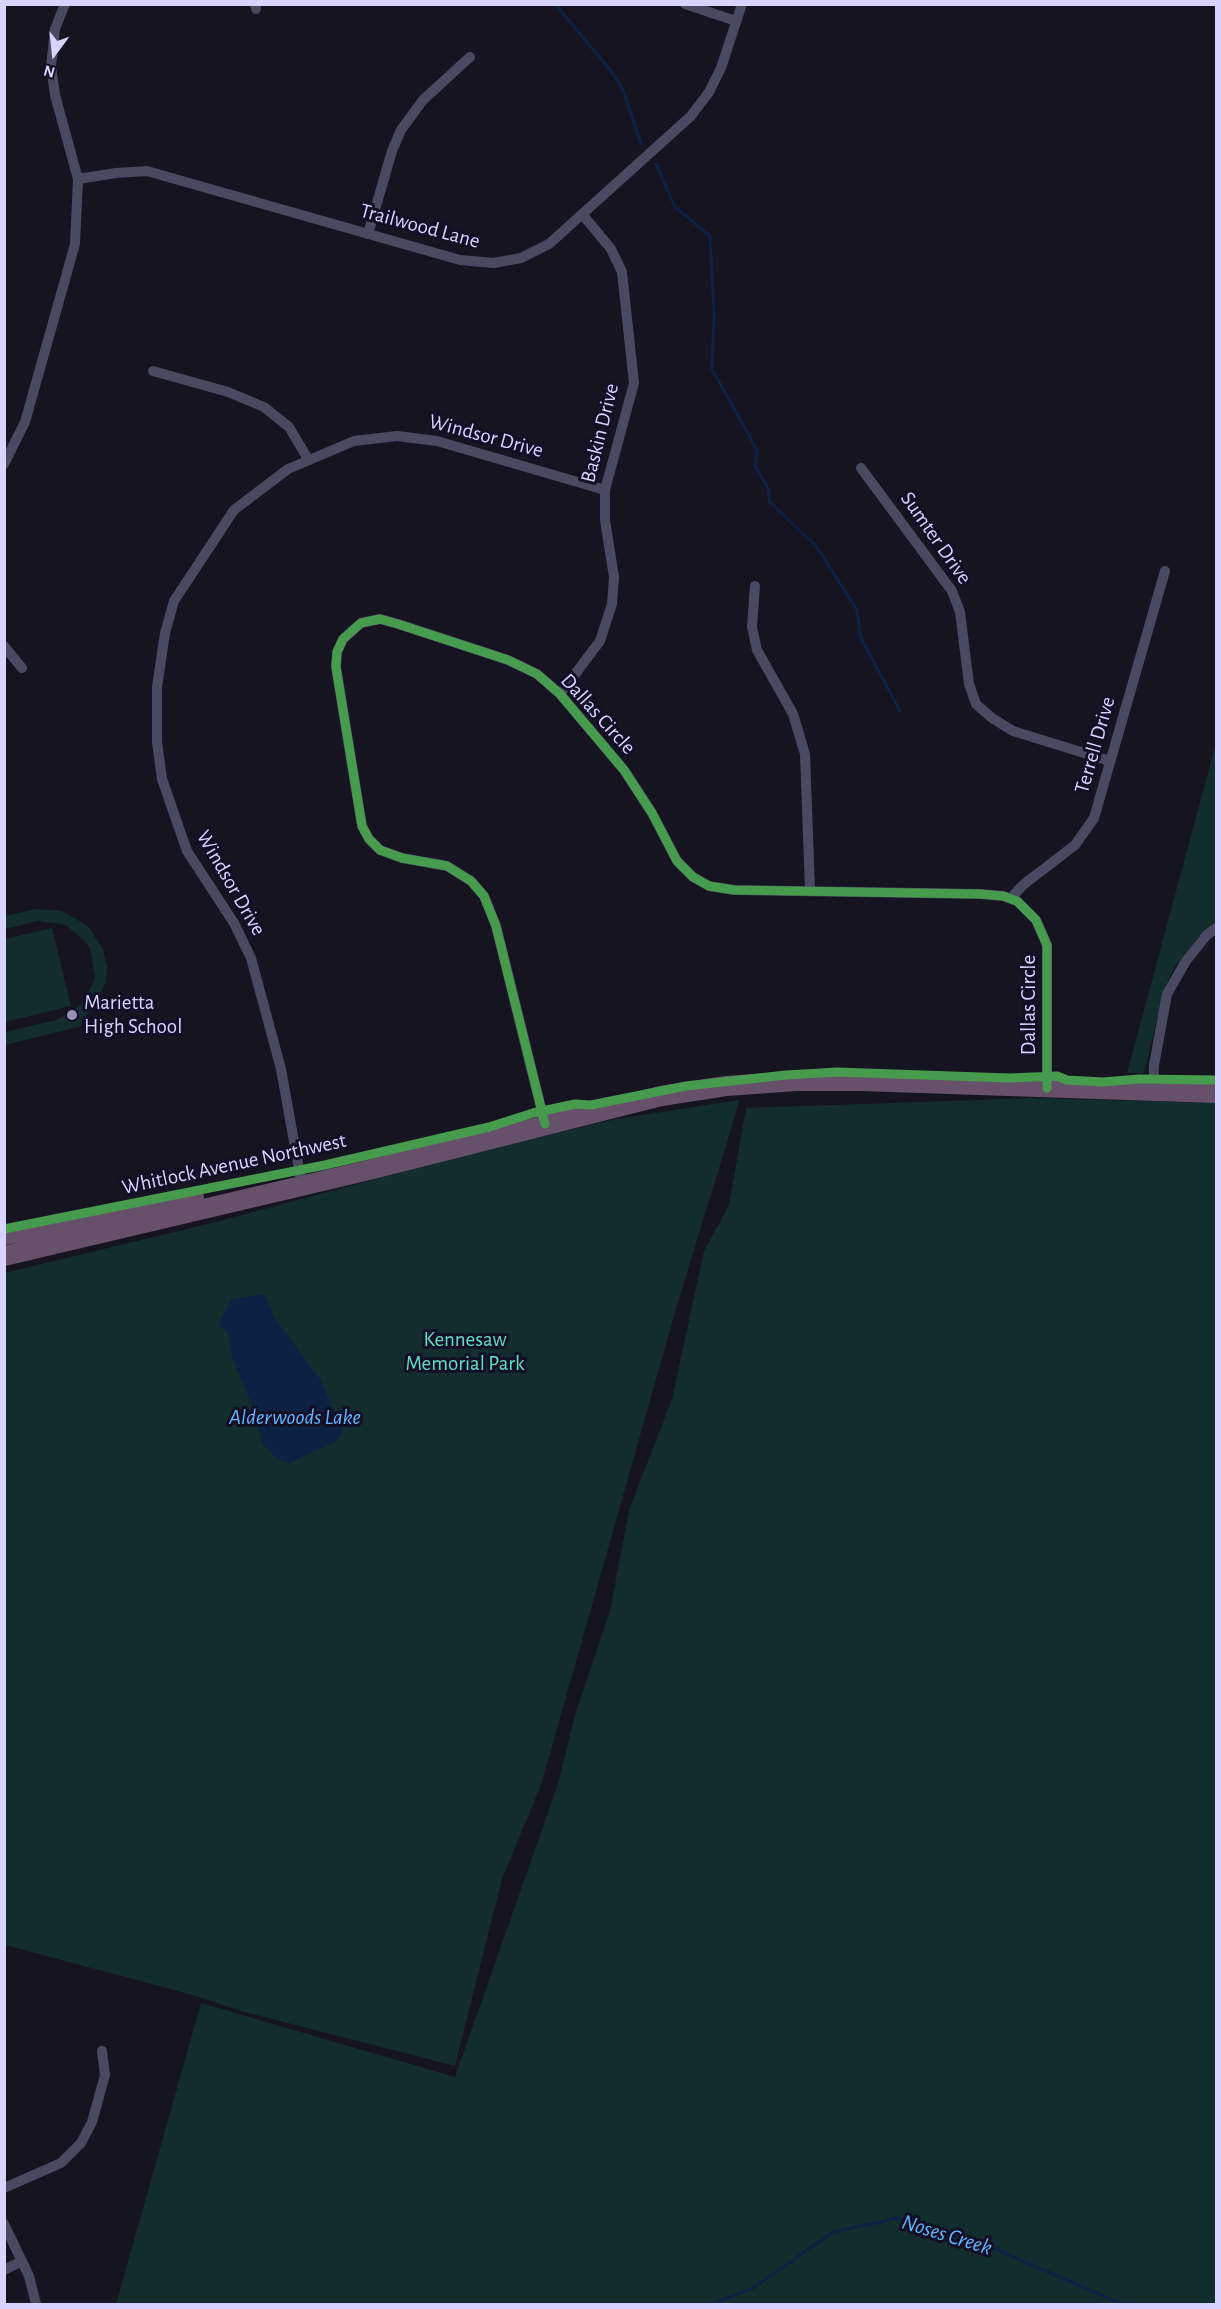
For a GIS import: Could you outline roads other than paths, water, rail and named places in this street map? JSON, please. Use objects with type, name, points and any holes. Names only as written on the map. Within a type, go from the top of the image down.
[{"type":"highway","name":"Whitlock Avenue Northwest","points":[[4,1256],[301,1180],[473,1142],[661,1096],[762,1083],[861,1081],[1216,1093]]},
{"type":"highway","name":"Whitlock Avenue Northwest","points":[[4,1235],[301,1180]]},
{"type":"street","points":[[4,464],[25,422],[72,258],[78,179],[55,94],[51,66],[55,29],[65,4]]},
{"type":"street","points":[[685,4],[736,21]]},
{"type":"street","name":"Trailwood Lane","points":[[78,179],[147,171],[459,260],[494,263],[521,258],[540,250],[583,215],[699,105],[721,68],[742,4]]},
{"type":"street","points":[[368,234],[392,151],[401,130],[423,100],[471,57]]},
{"type":"street","name":"Baskin Drive","points":[[560,694],[600,641],[612,604],[614,577],[605,520],[605,490],[630,405],[634,370],[622,272],[603,237],[583,215]]},
{"type":"street","points":[[153,370],[228,392],[264,407],[289,427],[309,459]]},
{"type":"street","name":"Windsor Drive","points":[[301,1180],[281,1069],[251,958],[234,923],[187,851],[168,801],[159,760],[157,687],[167,624],[174,601],[183,584],[234,510],[273,479],[309,459],[354,441],[374,437],[418,438],[605,490]]},
{"type":"street","name":"Sumter Drive","points":[[861,468],[952,591],[960,612],[969,684],[976,704],[992,718],[1013,731],[1110,761]]},
{"type":"street","name":"Terrell Drive","points":[[1011,898],[1023,885],[1069,850],[1086,832],[1097,810],[1165,571]]},
{"type":"street","points":[[755,586],[752,627],[757,650],[793,714],[805,754],[810,891]]},
{"type":"street","name":"Dallas Circle","points":[[545,1124],[494,919],[484,896],[471,881],[456,870],[439,864],[393,856],[373,845],[365,833],[360,818],[336,667],[337,652],[342,639],[353,628],[380,619],[519,664],[537,674],[560,694],[628,776],[677,861],[693,877],[709,886],[724,889],[980,894],[1011,898],[1022,905],[1036,920],[1047,945],[1047,1088]]},
{"type":"street","points":[[4,645],[22,668]]},
{"type":"street","points":[[1153,1090],[1154,1065],[1167,994],[1186,961],[1206,936],[1216,928]]},
{"type":"street","points":[[4,2188],[60,2163],[81,2143],[92,2122],[105,2075],[102,2051]]},
{"type":"street","points":[[4,2224],[29,2276],[36,2304]]},
{"type":"street","points":[[4,2270],[22,2261]]},
{"type":"water","name":"Alderwoods Lake","points":[[264,1294],[274,1317],[321,1381],[342,1430],[340,1437],[333,1443],[289,1463],[276,1458],[262,1443],[253,1407],[233,1360],[227,1331],[219,1324],[231,1300]]},
{"type":"waterway","points":[[555,4],[611,71],[623,90],[641,144]]},
{"type":"waterway","points":[[656,164],[675,207],[710,236],[714,314],[712,369],[757,450],[755,466],[769,490],[769,501],[816,546],[857,610],[861,638],[900,711]]},
{"type":"waterway","name":"Noses Creek","points":[[712,2304],[753,2288],[833,2232],[898,2218],[986,2245],[1122,2304]]},
{"type":"place","name":"Marietta High School","points":[[72,1015]]},
{"type":"park label","name":"Kennesaw Memorial Park","points":[[465,1352]]}]
